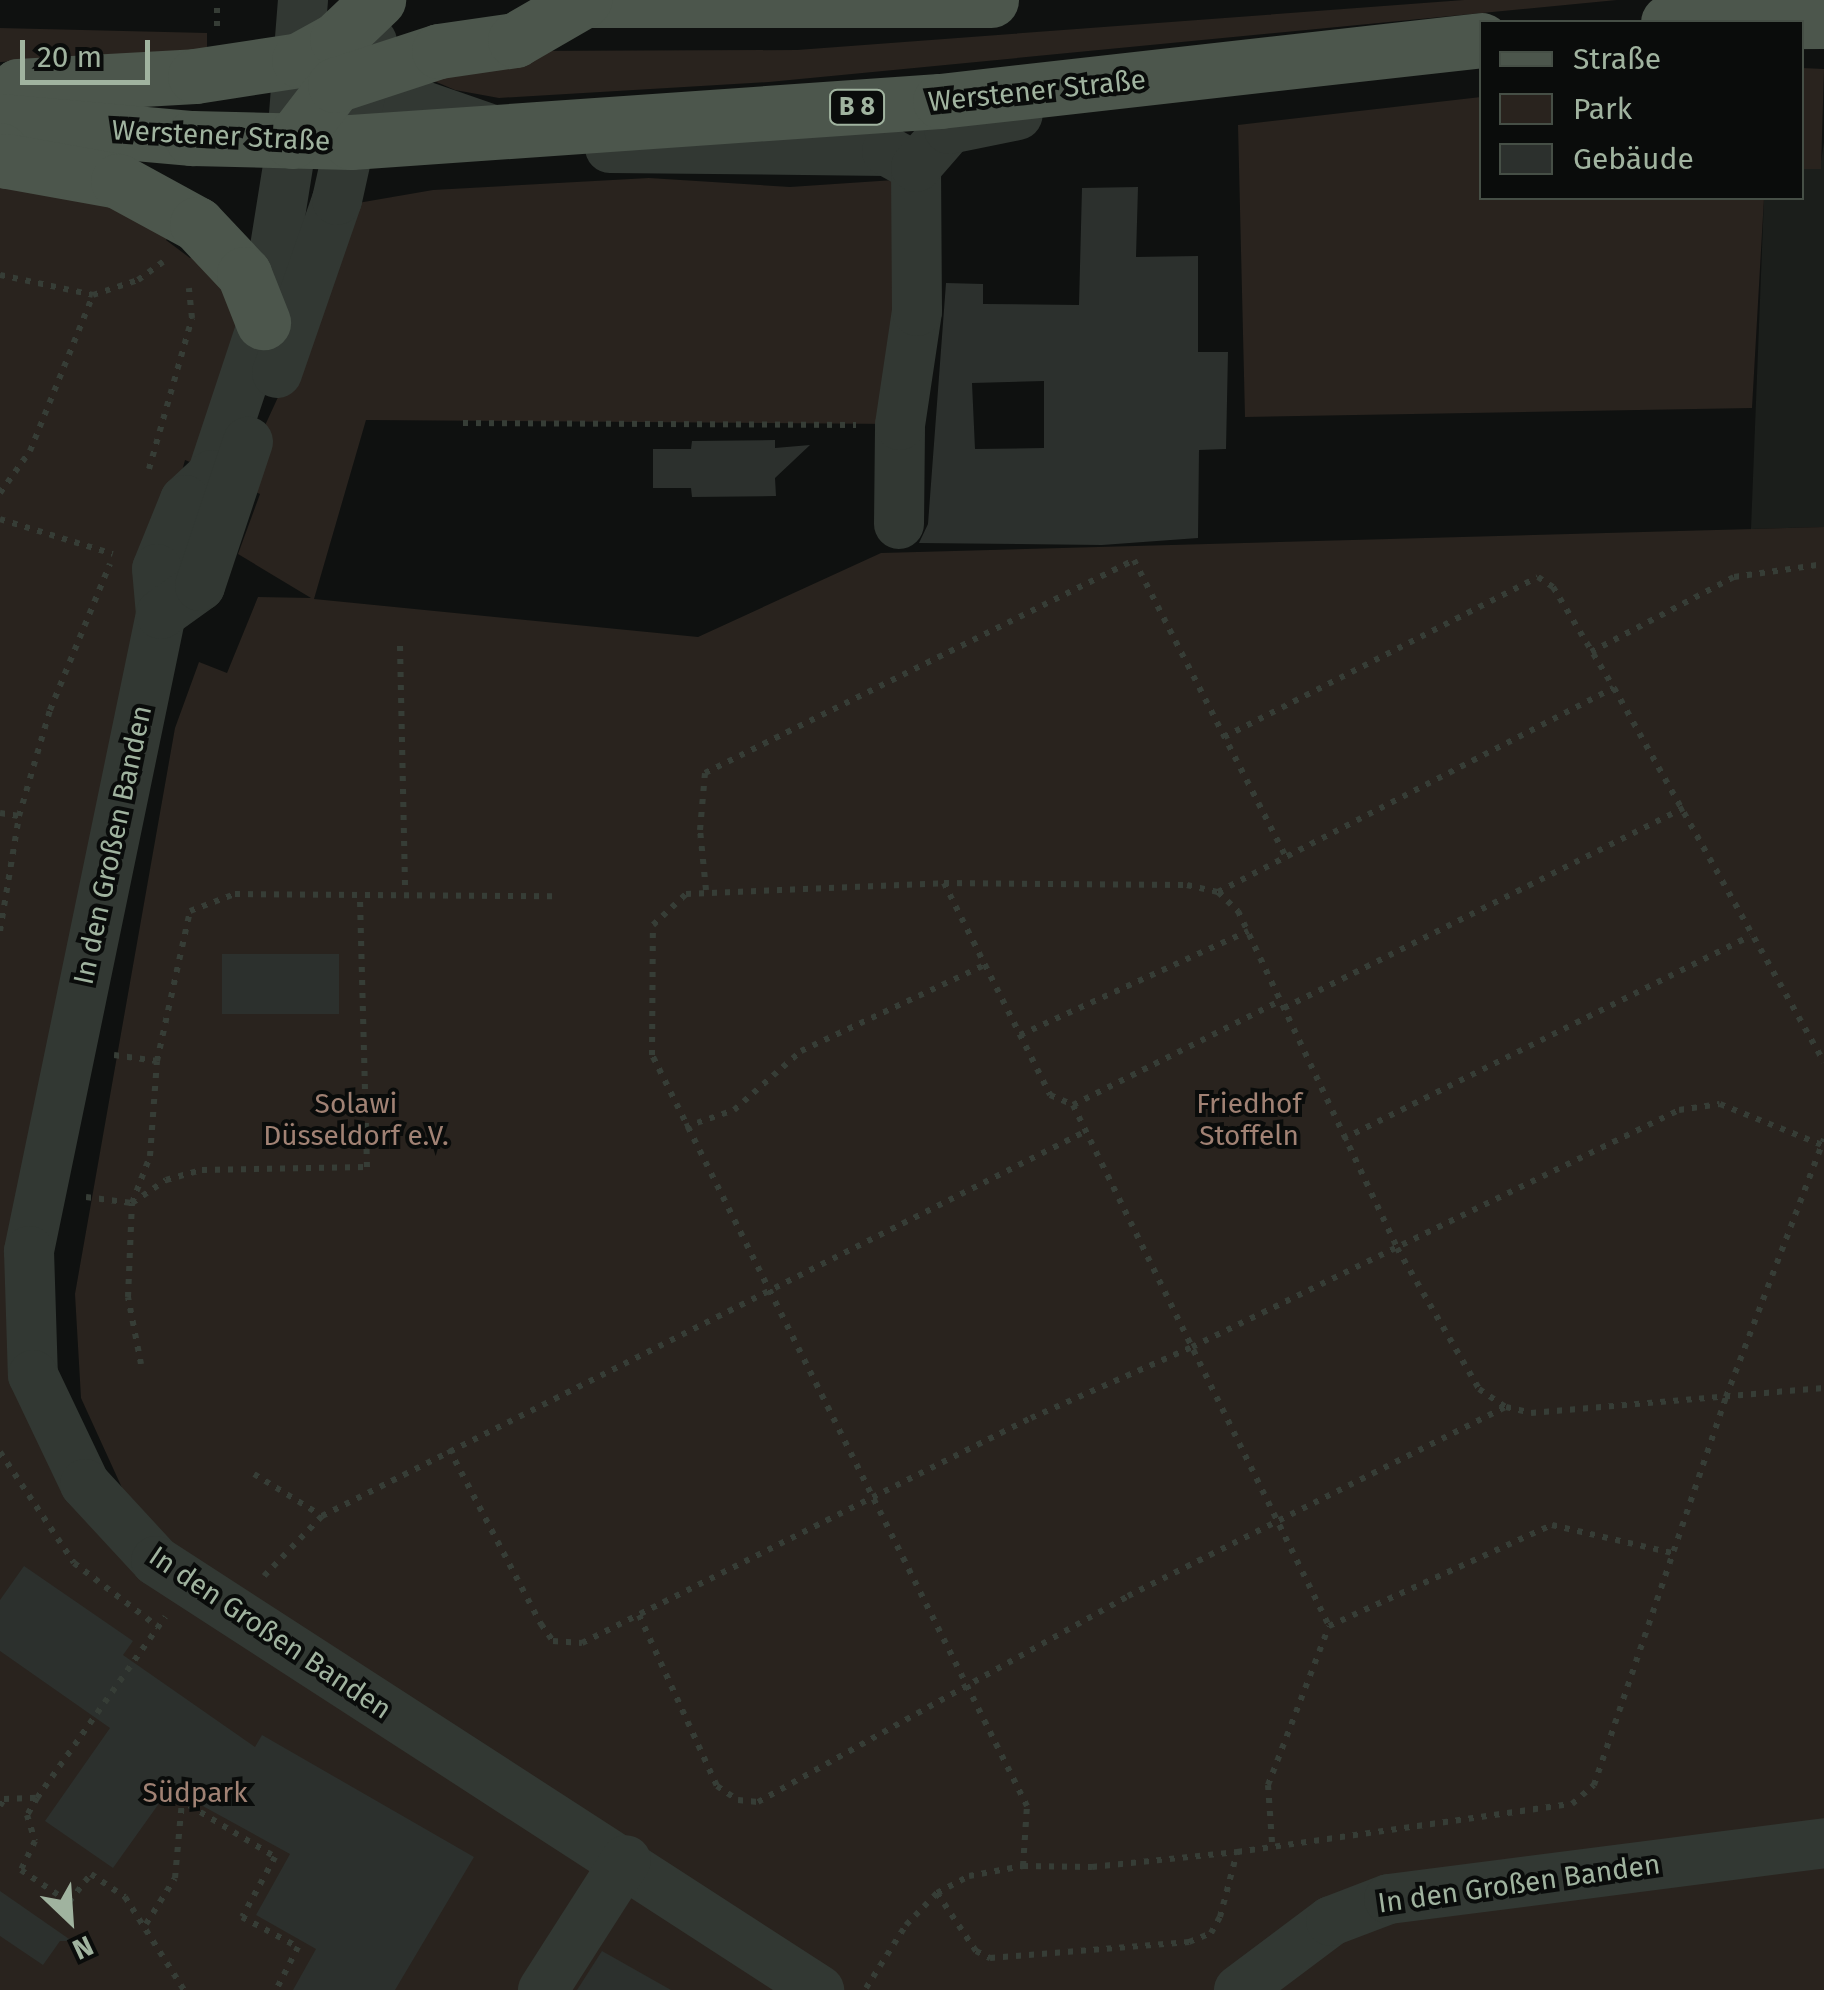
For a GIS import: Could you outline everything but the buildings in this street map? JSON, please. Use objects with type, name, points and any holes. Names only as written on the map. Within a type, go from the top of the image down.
[{"type":"main road","points":[[0,101],[18,86],[216,74],[322,34],[380,0]]},
{"type":"main road","points":[[562,0],[992,0]]},
{"type":"main road","points":[[322,34],[515,40],[584,0]]},
{"type":"main road","points":[[292,140],[318,100],[322,34]]},
{"type":"main road","name":"Werstener Straße","points":[[0,121],[351,142],[1212,73],[1479,40]]},
{"type":"main road","points":[[0,150],[7,160],[118,181],[197,224],[244,274],[263,322]]},
{"type":"street","points":[[322,34],[408,102],[502,132]]},
{"type":"street","points":[[222,477],[290,340],[351,142],[322,34]]},
{"type":"street","name":"Werstener Straße","points":[[502,132],[554,150],[887,151],[916,167],[937,139],[965,122],[1082,106],[1212,73]]},
{"type":"street","points":[[138,569],[200,586],[228,516],[222,477],[263,322],[292,140]]},
{"type":"street","points":[[898,524],[900,425],[917,310],[916,167]]},
{"type":"street","name":"In den Großen Banden","points":[[138,569],[33,1228],[26,1295],[33,1375],[67,1454],[129,1538],[211,1597],[589,1844],[626,1860],[819,1990]]},
{"type":"street","name":"In den Großen Banden","points":[[1239,1990],[1331,1921],[1389,1899],[1824,1842]]},
{"type":"street","points":[[543,1990],[626,1860]]},
{"type":"path","points":[[0,275],[94,295],[138,280],[168,258],[188,286],[192,318],[174,396],[142,489]]},
{"type":"path","points":[[0,494],[30,451],[94,295]]},
{"type":"path","points":[[462,423],[900,425]]},
{"type":"path","points":[[0,519],[138,569],[50,710],[19,816],[0,931]]},
{"type":"path","points":[[706,890],[700,830],[705,773],[1134,560],[1286,858]]},
{"type":"path","points":[[1591,652],[1734,577],[1824,564]]},
{"type":"path","points":[[1224,737],[1538,578],[1553,587],[1614,688],[1824,1062]]},
{"type":"path","points":[[400,646],[405,893]]},
{"type":"path","points":[[1023,1866],[1027,1806],[652,1055],[648,951],[653,925],[668,906],[706,890],[944,883],[1187,886],[1218,892],[1614,688]]},
{"type":"path","points":[[1073,1105],[1684,808]]},
{"type":"path","points":[[0,813],[19,816]]},
{"type":"path","points":[[944,883],[1050,1095],[1073,1105],[1273,1521],[1329,1626]]},
{"type":"path","points":[[1218,892],[1248,931],[1397,1248],[1479,1389],[1506,1407],[1531,1413],[1824,1388]]},
{"type":"path","points":[[141,1364],[128,1297],[132,1203],[150,1156],[157,1061],[190,911],[235,894],[555,896]]},
{"type":"path","points":[[132,1203],[166,1180],[202,1170],[368,1167],[360,894]]},
{"type":"path","points":[[1020,1035],[1248,931]]},
{"type":"path","points":[[1343,1140],[1750,936]]},
{"type":"path","points":[[685,1127],[734,1110],[801,1051],[985,965]]},
{"type":"path","points":[[117,1056],[157,1061]]},
{"type":"path","points":[[449,1449],[553,1641],[582,1642],[873,1496],[1702,1102],[1823,1142],[1726,1398],[1594,1785],[1572,1804],[1272,1842],[1237,1852],[1092,1868],[1023,1866],[969,1876],[937,1893],[906,1925],[865,1990]]},
{"type":"path","points":[[184,1990],[166,1969],[146,1924],[125,1897],[91,1874],[70,1902],[21,1870],[35,1842],[27,1815],[158,1627],[211,1597],[322,1516],[1086,1132]]},
{"type":"path","points":[[639,1614],[718,1786],[738,1800],[758,1802],[970,1690],[1128,1596],[1506,1407]]},
{"type":"path","points":[[0,1452],[74,1563],[158,1627]]},
{"type":"path","points":[[254,1474],[322,1516]]},
{"type":"path","points":[[1272,1842],[1268,1785],[1329,1626],[1552,1524],[1672,1554]]},
{"type":"path","points":[[167,1792],[275,1857],[242,1917],[298,1948],[276,1990]]},
{"type":"path","points":[[0,1806],[4,1799],[37,1798]]},
{"type":"path","points":[[146,1924],[159,1913],[175,1878],[182,1801]]},
{"type":"path","points":[[937,1893],[976,1951],[990,1958],[1190,1942],[1210,1933],[1220,1917],[1237,1852]]},
{"type":"shaded area","points":[[1824,142],[1824,527],[1751,529],[1764,200],[1804,200],[1804,169],[1820,168]]},
{"type":"green space","points":[[1464,0],[1617,0],[769,82],[499,98],[455,90],[411,71],[518,51],[797,50]]},
{"type":"green space","points":[[0,28],[207,33],[207,52],[0,62]]},
{"type":"green space","points":[[1804,68],[1824,69],[1821,169],[1804,169]]},
{"type":"green space","points":[[1479,97],[1479,200],[1764,200],[1752,408],[1245,417],[1238,125]]},
{"type":"green space","name":"Friedhof Stoffeln","points":[[649,178],[790,187],[909,179],[896,424],[366,420],[314,599],[698,637],[881,553],[1824,527],[1824,1990],[0,1990],[0,179],[77,186],[177,228],[166,240],[190,258],[205,246],[240,311],[200,466],[185,460],[143,614],[41,1310],[70,1423],[128,1501],[81,1398],[75,1294],[175,728],[199,662],[227,673],[258,597],[311,598],[238,554],[260,494],[238,484],[303,343],[352,204],[433,190]]},
{"type":"park label","name":"Solawi Düsseldorf e.V.","points":[[356,1120]]},
{"type":"park label","name":"Südpark","points":[[195,1793]]}]
